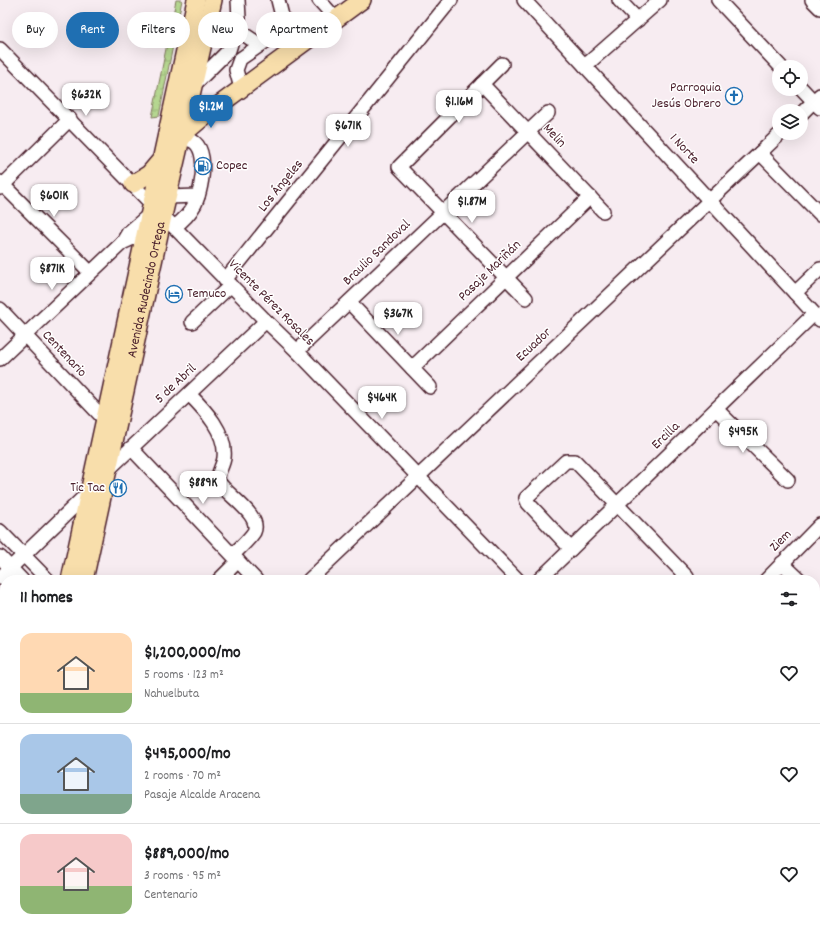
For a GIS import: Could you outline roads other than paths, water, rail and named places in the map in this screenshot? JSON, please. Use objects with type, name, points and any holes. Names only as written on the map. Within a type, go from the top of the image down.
[{"type":"main road","name":"Avenida Rudecindo Ortega","points":[[85,575],[109,469],[160,215],[162,157],[196,0]]},
{"type":"main road","name":"Avenida Rudecindo Ortega","points":[[71,575],[144,240],[160,215],[168,197],[213,0]]},
{"type":"main road","points":[[342,15],[362,0]]},
{"type":"main road","points":[[181,140],[198,121],[296,48]]},
{"type":"main road","points":[[170,115],[200,102],[223,101]]},
{"type":"main road","points":[[133,184],[150,174],[162,157]]},
{"type":"street","points":[[238,0],[239,12]]},
{"type":"street","points":[[278,0],[281,12]]},
{"type":"street","points":[[319,0],[330,12]]},
{"type":"street","name":"Los Ángeles","points":[[192,322],[228,283],[451,0]]},
{"type":"street","name":"1 Norte","points":[[524,0],[817,317]]},
{"type":"street","points":[[619,0],[638,20]]},
{"type":"street","points":[[585,66],[660,0]]},
{"type":"street","points":[[718,0],[774,60]]},
{"type":"street","points":[[812,0],[820,8]]},
{"type":"street","points":[[194,85],[231,48]]},
{"type":"street","points":[[242,88],[236,70],[240,59],[256,48]]},
{"type":"street","name":"Vicente Pérez Rosales","points":[[0,49],[133,184],[160,215],[297,351],[419,476],[513,575]]},
{"type":"street","points":[[502,64],[399,167],[526,298]]},
{"type":"street","name":"Melin","points":[[482,84],[603,211]]},
{"type":"street","points":[[808,94],[818,102],[808,109]]},
{"type":"street","name":"Braulio Sandoval","points":[[297,351],[548,112]]},
{"type":"street","points":[[70,120],[1,185],[90,272]]},
{"type":"street","points":[[0,359],[122,243],[128,233],[160,215],[191,211],[198,196],[203,159],[199,148],[192,140],[181,140]]},
{"type":"street","name":"Ecuador","points":[[314,575],[774,140]]},
{"type":"street","points":[[760,153],[820,214]]},
{"type":"street","points":[[168,197],[198,196]]},
{"type":"street","name":"Pasaje Mariñán","points":[[412,368],[590,197]]},
{"type":"street","points":[[122,243],[134,238],[144,240]]},
{"type":"street","points":[[795,293],[820,268]]},
{"type":"street","points":[[349,302],[430,387]]},
{"type":"street","name":"Centenario","points":[[0,309],[105,420]]},
{"type":"street","name":"Ercilla","points":[[544,575],[716,409],[817,317]]},
{"type":"street","name":"5 de Abril","points":[[109,469],[266,321]]},
{"type":"street","points":[[189,394],[208,416],[223,443],[224,460],[218,476],[218,481],[255,522],[255,529],[252,534],[223,575]]},
{"type":"street","points":[[716,409],[788,480]]},
{"type":"street","points":[[131,448],[251,575]]},
{"type":"street","points":[[571,549],[528,503],[526,498],[566,461],[570,460],[575,461],[685,575]]},
{"type":"street","points":[[3,575],[90,491]]},
{"type":"street","name":"Ziem","points":[[771,575],[820,525]]},
{"type":"street","points":[[0,531],[43,575]]},
{"type":"street","points":[[0,557],[17,575]]},
{"type":"street","points":[[782,563],[792,575]]},
{"type":"place","name":"Parroquia Jesús Obrero","points":[[734,96]]},
{"type":"place","name":"Copec","points":[[203,166]]},
{"type":"place","name":"Temuco","points":[[174,294]]},
{"type":"place","name":"Tic Tac","points":[[118,488]]}]
